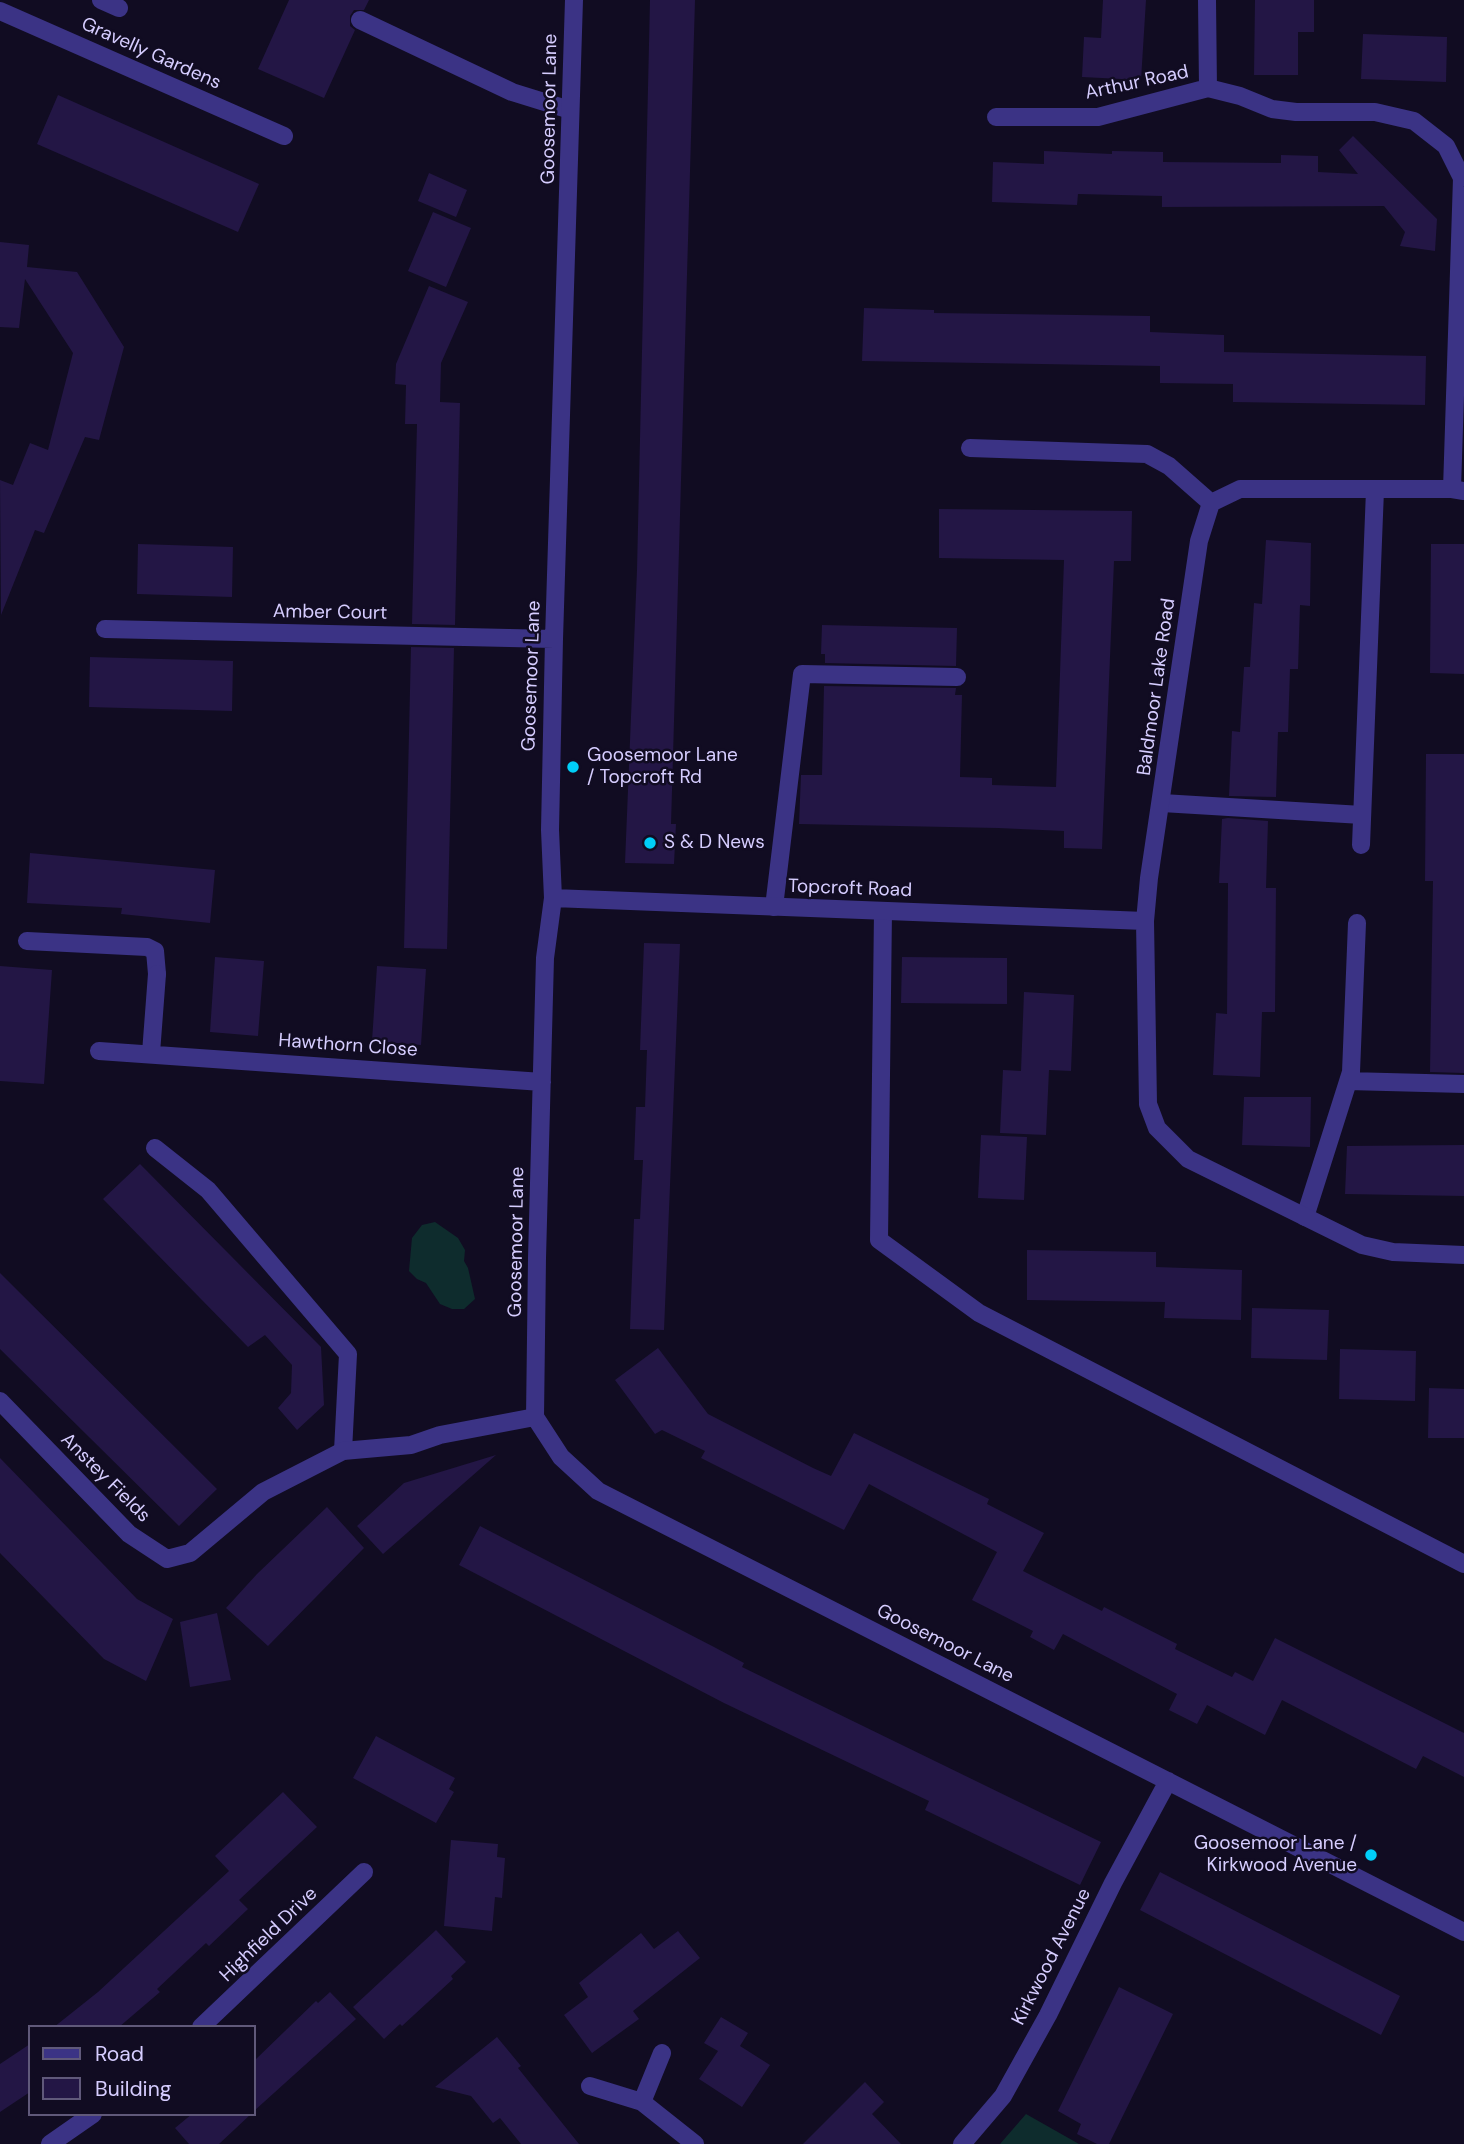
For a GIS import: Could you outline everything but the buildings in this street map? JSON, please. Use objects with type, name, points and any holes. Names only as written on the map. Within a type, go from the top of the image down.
[{"type":"street","points":[[100,0],[119,8]]},
{"type":"street","name":"Goosemoor Lane","points":[[574,0],[554,639],[550,830],[553,898],[545,958],[536,1417],[562,1457],[598,1491],[1464,1932]]},
{"type":"street","points":[[1207,0],[1208,88]]},
{"type":"street","name":"Gravelly Gardens","points":[[0,11],[285,136]]},
{"type":"street","points":[[360,20],[512,92],[570,110]]},
{"type":"street","name":"Arthur Road","points":[[996,117],[1098,117],[1208,88],[1240,96],[1272,109],[1296,112],[1375,112],[1414,121],[1446,146],[1463,178]]},
{"type":"street","points":[[970,448],[1147,454],[1169,466],[1211,503],[1240,489],[1458,490],[1463,178]]},
{"type":"street","points":[[1362,845],[1375,490]]},
{"type":"street","name":"Baldmoor Lake Road","points":[[1145,921],[1199,541],[1211,503]]},
{"type":"street","name":"Amber Court","points":[[105,629],[554,639]]},
{"type":"street","points":[[774,906],[802,674],[957,677]]},
{"type":"street","points":[[1162,803],[1362,815]]},
{"type":"street","name":"Topcroft Road","points":[[553,898],[1145,921]]},
{"type":"street","points":[[883,911],[879,1240],[979,1313],[1464,1564]]},
{"type":"street","points":[[1145,921],[1148,1104],[1157,1128],[1188,1159],[1362,1245],[1393,1252],[1464,1255]]},
{"type":"street","points":[[1305,1217],[1351,1072],[1357,923]]},
{"type":"street","points":[[27,941],[147,947],[155,951],[151,1053]]},
{"type":"street","name":"Hawthorn Close","points":[[99,1051],[542,1082]]},
{"type":"street","points":[[1348,1081],[1464,1084]]},
{"type":"street","points":[[155,1148],[208,1190],[348,1354],[343,1451]]},
{"type":"street","name":"Anstey Fields","points":[[0,1401],[129,1534],[167,1559],[190,1553],[262,1492],[343,1451],[411,1446],[440,1435],[536,1417]]},
{"type":"street","name":"Kirkwood Avenue","points":[[962,2144],[1003,2096],[1048,2015],[1112,1883],[1168,1781]]},
{"type":"street","name":"Highfield Drive","points":[[203,2025],[365,1872]]},
{"type":"street","points":[[642,2102],[662,2053]]},
{"type":"street","points":[[590,2086],[642,2102],[695,2144]]},
{"type":"street","points":[[50,2144],[90,2116]]},
{"type":"green space","points":[[435,1222],[458,1238],[465,1250],[464,1261],[475,1299],[464,1309],[452,1309],[440,1304],[426,1283],[409,1271],[412,1238],[422,1225]]},
{"type":"green space","points":[[1026,2114],[1079,2144],[1000,2144]]},
{"type":"place","name":"Goosemoor Lane / Topcroft Rd","points":[[573,767]]},
{"type":"place","name":"S & D News","points":[[650,843]]},
{"type":"place","name":"Goosemoor Lane / Kirkwood Avenue","points":[[1371,1855]]}]
